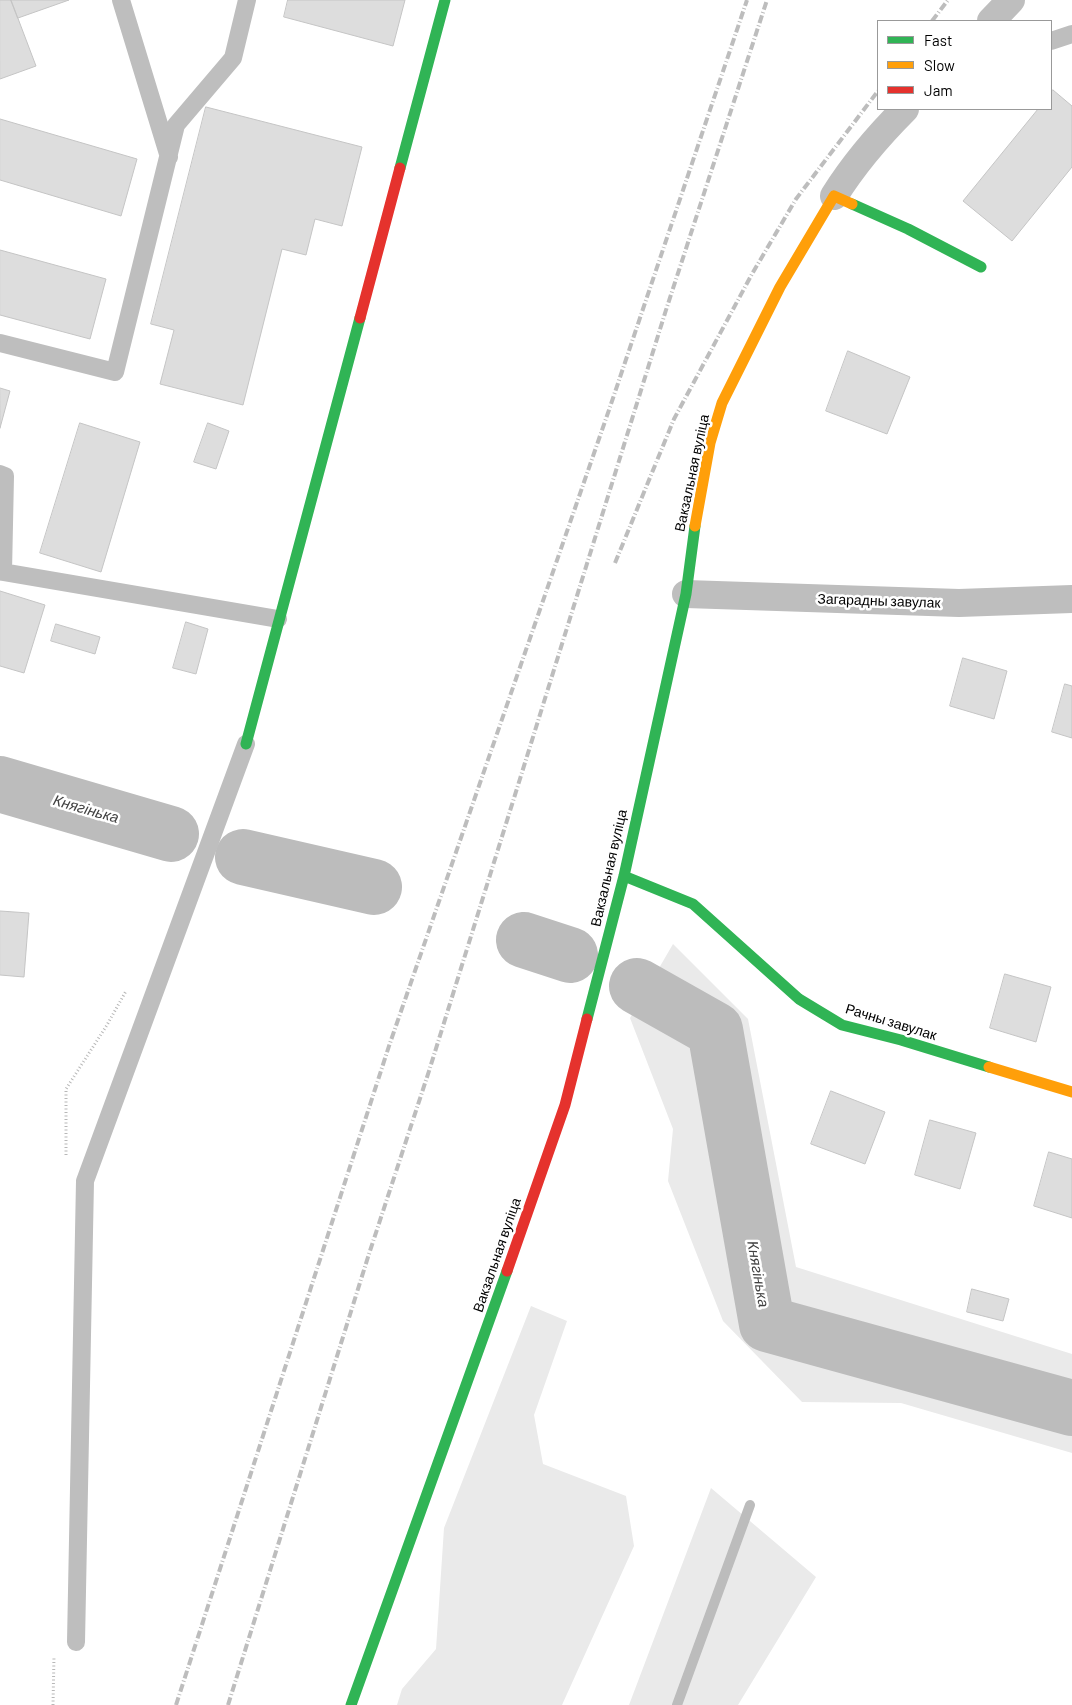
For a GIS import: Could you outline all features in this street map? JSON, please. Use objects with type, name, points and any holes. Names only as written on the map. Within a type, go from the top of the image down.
[{"type":"street","points":[[246,744],[445,0]]},
{"type":"street","points":[[992,20],[1011,0]]},
{"type":"street","points":[[904,110],[878,136],[850,171],[834,196],[908,229],[981,267]]},
{"type":"street","name":"Вакзальная вуліца","points":[[351,1705],[471,1375],[565,1105],[624,876],[686,594],[697,514],[710,443],[722,403],[780,287],[834,196]]},
{"type":"street","name":"Загарадны завулак","points":[[686,594],[959,604],[1072,599]]},
{"type":"street","name":"Рачны завулак","points":[[624,876],[692,904],[799,999],[842,1025],[901,1040],[1072,1092]]},
{"type":"lane","points":[[121,0],[169,157]]},
{"type":"lane","points":[[0,343],[115,372],[176,125],[233,58],[247,0]]},
{"type":"lane","points":[[1052,41],[1072,34]]},
{"type":"lane","points":[[0,474],[5,476],[3,572],[278,619]]},
{"type":"lane","points":[[76,1642],[86,1181],[246,744]]},
{"type":"shaded area","points":[[673,944],[748,1019],[796,1267],[1072,1354],[1072,1453],[901,1403],[802,1402],[723,1321],[668,1181],[673,1129],[630,1018]]},
{"type":"shaded area","points":[[531,1306],[567,1321],[534,1415],[543,1464],[626,1496],[634,1546],[562,1705],[397,1705],[402,1689],[436,1649],[444,1528]]},
{"type":"shaded area","points":[[711,1488],[816,1577],[738,1705],[629,1705]]},
{"type":"building","points":[[0,0],[11,0],[36,66],[0,79]]},
{"type":"building","points":[[11,0],[69,0],[18,18]]},
{"type":"building","points":[[288,0],[405,0],[393,46],[284,17]]},
{"type":"building","points":[[1053,90],[1072,106],[1072,167],[1012,241],[963,201],[1037,110],[1052,110]]},
{"type":"building","points":[[206,107],[362,147],[342,226],[315,219],[306,255],[282,249],[243,405],[160,384],[174,330],[151,324]]},
{"type":"building","points":[[0,119],[137,159],[121,216],[0,180]]},
{"type":"building","points":[[0,250],[106,279],[90,339],[0,315]]},
{"type":"building","points":[[848,351],[910,377],[887,434],[826,411]]},
{"type":"building","points":[[0,388],[10,391],[0,428]]},
{"type":"building","points":[[80,423],[140,442],[101,572],[40,553]]},
{"type":"building","points":[[208,423],[229,431],[216,469],[194,462]]},
{"type":"building","points":[[0,591],[45,605],[24,673],[0,666]]},
{"type":"building","points":[[186,622],[208,629],[196,674],[173,668]]},
{"type":"building","points":[[56,624],[100,637],[95,654],[51,641]]},
{"type":"building","points":[[963,658],[1007,671],[994,719],[950,706]]},
{"type":"building","points":[[1065,684],[1072,686],[1072,738],[1052,732]]},
{"type":"building","points":[[0,911],[29,913],[24,977],[0,975]]},
{"type":"building","points":[[1005,974],[1051,987],[1036,1042],[990,1028]]},
{"type":"building","points":[[831,1091],[885,1112],[865,1164],[811,1144]]},
{"type":"building","points":[[930,1120],[976,1133],[960,1189],[915,1175]]},
{"type":"building","points":[[1049,1152],[1072,1159],[1072,1218],[1034,1206]]},
{"type":"building","points":[[972,1289],[1009,1299],[1003,1321],[967,1312]]},
{"type":"waterway","name":"Княгінька","points":[[0,784],[171,834]]},
{"type":"waterway","name":"Княгінька","points":[[243,857],[374,887]]},
{"type":"waterway","name":"Княгінька","points":[[524,940],[570,955]]},
{"type":"waterway","name":"Княгінька","points":[[637,986],[715,1030],[767,1324],[1072,1408]]},
{"type":"waterway","points":[[677,1705],[750,1505]]},
{"type":"railway","points":[[176,1705],[389,1046],[610,407],[747,0]]},
{"type":"railway","points":[[228,1705],[368,1257],[429,1071],[666,310],[767,0]]},
{"type":"railway","points":[[933,20],[948,0]]},
{"type":"railway","points":[[615,563],[674,419],[752,274],[796,199],[877,92]]},
{"type":"traffic: fast","points":[[400,168],[445,0]]},
{"type":"traffic: fast","points":[[852,204],[908,229],[981,267]]},
{"type":"traffic: fast","points":[[246,744],[360,318]]},
{"type":"traffic: fast","points":[[587,1019],[624,876],[686,594],[695,526]]},
{"type":"traffic: fast","points":[[624,876],[693,904],[799,999],[842,1025],[901,1040],[989,1067]]},
{"type":"traffic: fast","points":[[351,1705],[507,1271]]},
{"type":"traffic: slow","points":[[695,526],[710,443],[722,403],[780,287],[834,196],[852,204]]},
{"type":"traffic: slow","points":[[989,1067],[1072,1092]]},
{"type":"traffic: jam","points":[[360,318],[400,168]]},
{"type":"traffic: jam","points":[[507,1271],[565,1105],[587,1019]]}]
